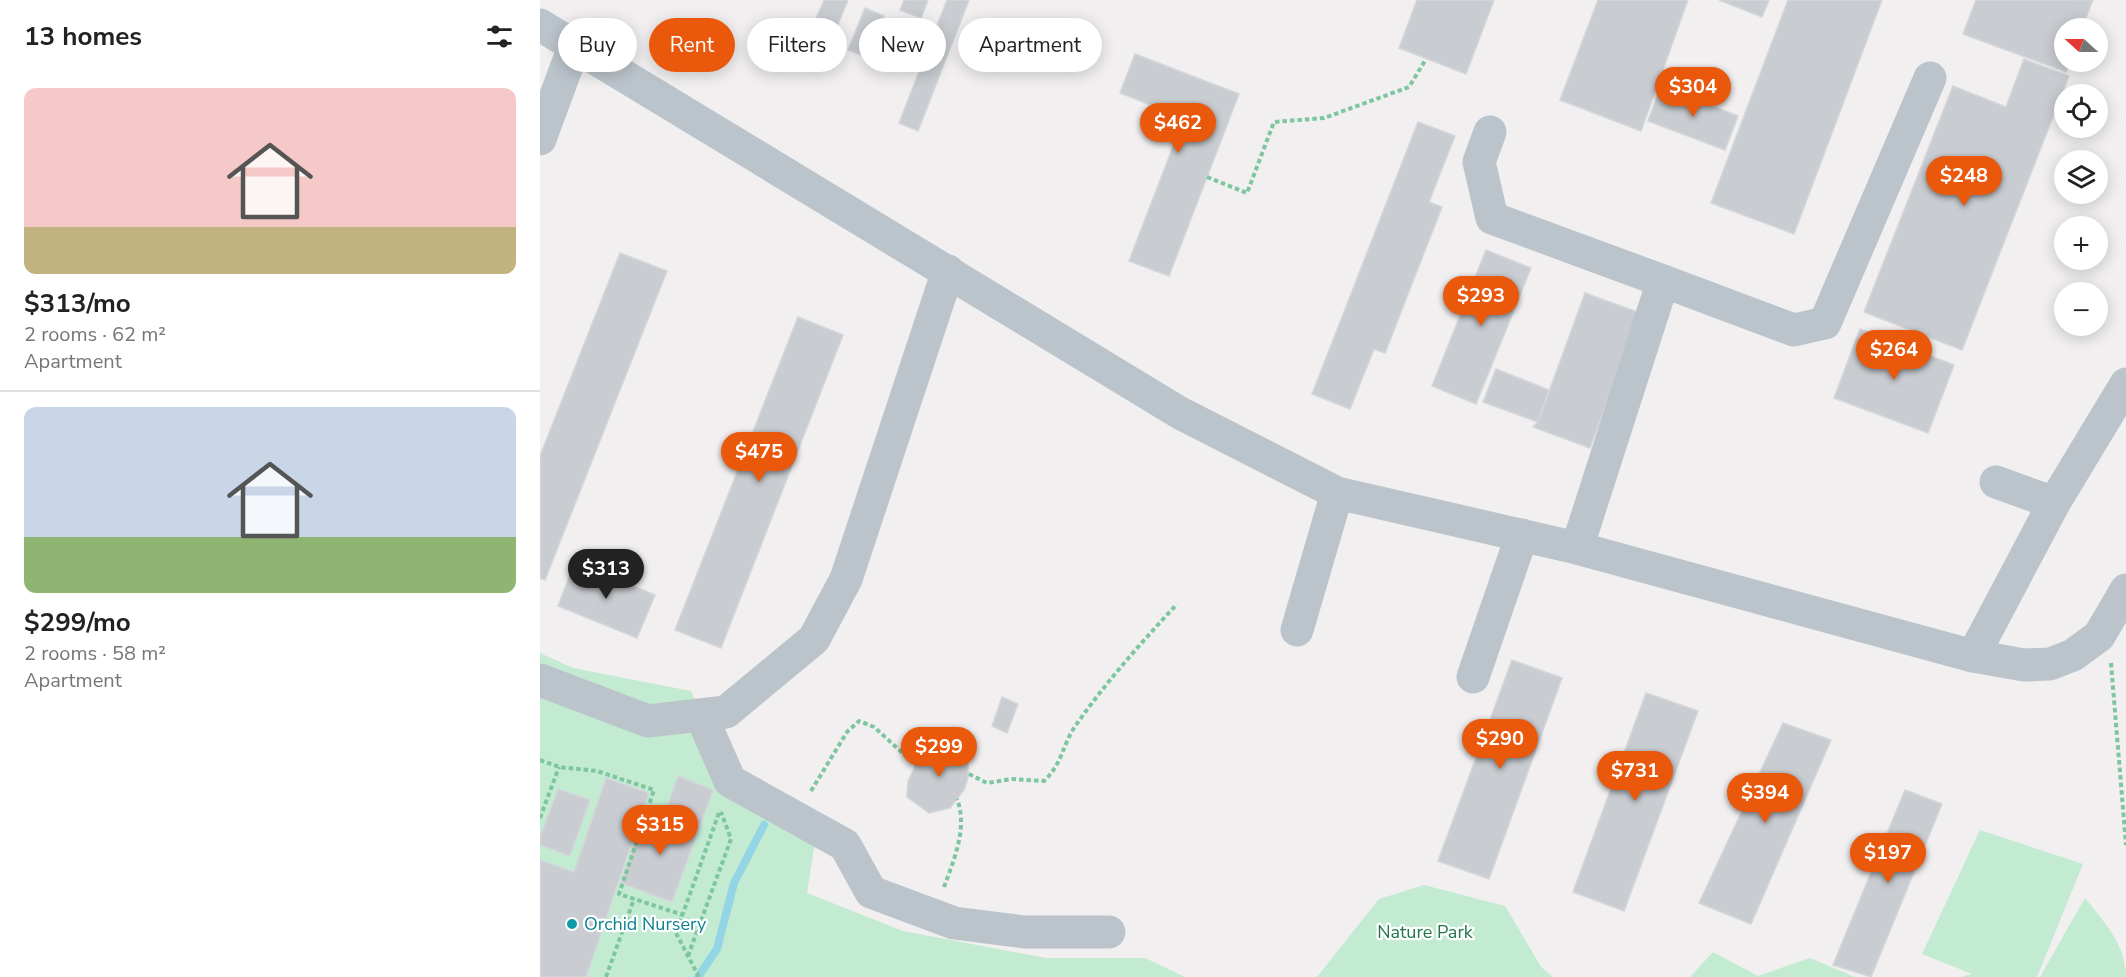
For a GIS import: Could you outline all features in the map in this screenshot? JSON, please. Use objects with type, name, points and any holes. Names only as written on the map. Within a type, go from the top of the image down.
[{"type":"street","points":[[540,25],[558,35]]},
{"type":"street","points":[[540,139],[565,72]]},
{"type":"street","points":[[621,72],[1180,413],[1336,493],[1576,548],[1973,656],[2024,665],[2050,664],[2073,655],[2099,636],[2126,591]]},
{"type":"street","points":[[1490,132],[1479,162],[1492,218],[1794,330],[1825,323],[1930,78]]},
{"type":"street","points":[[540,680],[648,721],[726,712],[814,639],[846,579],[948,271]]},
{"type":"street","points":[[1576,548],[1663,281]]},
{"type":"street","points":[[1973,656],[2054,503],[2126,384]]},
{"type":"street","points":[[1996,482],[2054,503]]},
{"type":"street","points":[[1297,630],[1336,493]]},
{"type":"street","points":[[1473,677],[1522,535]]},
{"type":"street","points":[[700,715],[730,781],[845,845],[871,892],[954,923],[1024,932],[1109,932]]},
{"type":"path","points":[[1207,177],[1247,193],[1274,122],[1324,118],[1409,87],[1426,59]]},
{"type":"path","points":[[969,774],[987,783],[1012,779],[1044,781],[1056,770],[1071,731],[1094,699],[1177,604]]},
{"type":"path","points":[[2111,661],[2126,845]]},
{"type":"path","points":[[795,816],[847,732],[858,720],[874,727],[916,765]]},
{"type":"path","points":[[540,760],[559,767],[597,771],[654,790],[619,894],[683,915]]},
{"type":"path","points":[[540,818],[559,767]]},
{"type":"path","points":[[933,915],[956,855],[962,812],[957,799]]},
{"type":"path","points":[[688,956],[731,839],[717,800]]},
{"type":"path","points":[[699,977],[676,933],[720,811]]},
{"type":"path","points":[[606,977],[634,899]]},
{"type":"green space","points":[[540,653],[573,668],[691,691],[737,791],[817,829],[807,893],[903,931],[1046,958],[1145,958],[1185,977],[540,977]]},
{"type":"green space","points":[[1980,830],[2083,864],[2037,977],[1961,977],[1972,974],[1922,954]]},
{"type":"green space","name":"Nature Park","points":[[1424,885],[1505,906],[1541,967],[1553,977],[1317,977],[1379,899]]},
{"type":"green space","points":[[2085,898],[2113,934],[2122,955],[2126,977],[2040,977]]},
{"type":"green space","points":[[1713,952],[1758,976],[1810,958],[1855,977],[1690,977]]},
{"type":"building","points":[[824,0],[848,0],[841,18],[816,18]]},
{"type":"building","points":[[904,0],[928,0],[921,18],[900,10]]},
{"type":"building","points":[[947,0],[969,0],[962,18],[958,18],[958,28],[946,59],[946,18],[940,18]]},
{"type":"building","points":[[1417,0],[1494,0],[1466,74],[1399,48]]},
{"type":"building","points":[[1598,0],[1688,0],[1641,131],[1560,100]]},
{"type":"building","points":[[1719,0],[1769,0],[1762,17]]},
{"type":"building","points":[[1788,0],[1882,0],[1794,234],[1711,203]]},
{"type":"building","points":[[1976,0],[2093,0],[2086,18],[2054,18],[2054,68],[1963,34]]},
{"type":"building","points":[[865,8],[884,16],[883,18],[861,18]]},
{"type":"building","points":[[859,23],[859,54],[848,50]]},
{"type":"building","points":[[1135,54],[1239,94],[1169,276],[1129,261],[1184,118],[1120,93]]},
{"type":"building","points":[[2024,59],[2069,76],[2066,84],[2054,84],[2054,114],[1962,350],[1864,312],[1953,86],[2006,107]]},
{"type":"building","points":[[919,72],[941,72],[918,131],[899,123]]},
{"type":"building","points":[[1661,86],[1738,116],[1725,150],[1648,121]]},
{"type":"building","points":[[1418,122],[1455,136],[1429,202],[1442,207],[1385,353],[1374,349],[1350,409],[1312,394]]},
{"type":"building","points":[[1486,250],[1531,268],[1476,404],[1432,386]]},
{"type":"building","points":[[620,253],[667,271],[545,580],[540,578],[540,456]]},
{"type":"building","points":[[1585,293],[1640,313],[1590,448],[1533,427],[1538,422]]},
{"type":"building","points":[[798,317],[843,335],[721,648],[675,630]]},
{"type":"building","points":[[1860,329],[1954,365],[1928,433],[1834,398]]},
{"type":"building","points":[[1496,369],[1549,390],[1538,422],[1483,402]]},
{"type":"building","points":[[575,562],[655,595],[637,638],[558,606]]},
{"type":"building","points":[[1512,660],[1562,678],[1489,879],[1438,861]]},
{"type":"building","points":[[1646,693],[1698,711],[1624,911],[1573,892]]},
{"type":"building","points":[[1002,697],[1018,704],[1007,733],[992,726]]},
{"type":"building","points":[[1783,723],[1831,740],[1751,924],[1699,903]]},
{"type":"building","points":[[946,743],[959,745],[968,754],[968,778],[964,790],[950,808],[929,813],[907,797],[908,781],[924,754]]},
{"type":"building","points":[[678,776],[713,790],[700,826],[665,813]]},
{"type":"building","name":"Orchid Nursery","points":[[606,778],[649,793],[586,977],[540,977],[540,860],[574,872]]},
{"type":"building","points":[[558,789],[590,800],[570,856],[540,845],[540,837]]},
{"type":"building","points":[[1905,790],[1942,804],[1871,977],[1833,965]]},
{"type":"building","points":[[665,813],[700,826],[672,902],[621,883],[644,817],[661,823]]},
{"type":"waterway","points":[[698,977],[717,949],[734,883],[764,825]]},
{"type":"place","name":"Orchid Nursery","points":[[572,924]]}]
